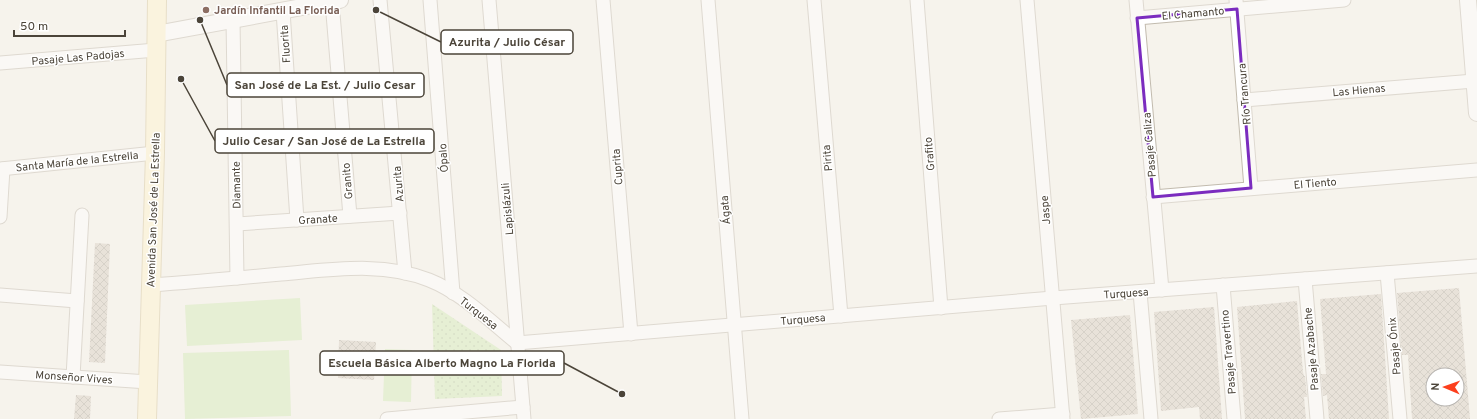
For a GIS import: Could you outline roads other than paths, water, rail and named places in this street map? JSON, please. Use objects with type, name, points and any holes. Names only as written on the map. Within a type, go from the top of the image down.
[{"type":"main road","name":"Avenida San José de La Estrella","points":[[147,419],[155,153],[157,0]]},
{"type":"street","name":"Azurita","points":[[380,0],[405,273]]},
{"type":"street","name":"Ópalo","points":[[430,0],[453,293]]},
{"type":"street","name":"Lapislázuli","points":[[489,0],[523,413]]},
{"type":"street","name":"Cuprita","points":[[603,0],[631,334]]},
{"type":"street","name":"Ágata","points":[[708,0],[742,419]]},
{"type":"street","name":"Pirita","points":[[814,0],[841,316]]},
{"type":"street","name":"Grafito","points":[[917,0],[941,308]]},
{"type":"street","name":"Jaspe","points":[[1027,0],[1063,416]]},
{"type":"street","name":"Pasaje Caliza","points":[[1136,0],[1162,290]]},
{"type":"street","name":"El Chamanto","points":[[1137,18],[1236,5],[1344,0]]},
{"type":"street","points":[[1468,0],[1473,26],[1474,81],[1477,113]]},
{"type":"street","points":[[156,42],[233,20],[336,1]]},
{"type":"street","name":"Granito","points":[[336,1],[350,216]]},
{"type":"street","name":"Río Trancura","points":[[1236,5],[1251,188]]},
{"type":"street","name":"Fluorita","points":[[283,11],[297,220]]},
{"type":"street","name":"Diamante","points":[[233,20],[237,278]]},
{"type":"street","name":"Pasaje Las Padojas","points":[[0,63],[156,42]]},
{"type":"street","name":"Las Hienas","points":[[1244,100],[1474,81]]},
{"type":"street","name":"Santa María de la Estrella","points":[[2,169],[155,153]]},
{"type":"street","points":[[0,217],[2,169]]},
{"type":"street","name":"El Tiento","points":[[1153,197],[1477,170]]},
{"type":"street","name":"Granate","points":[[236,224],[400,213]]},
{"type":"street","points":[[73,376],[82,215]]},
{"type":"street","name":"Turquesa","points":[[151,285],[364,268],[405,273],[429,280],[453,293],[517,343],[1052,298],[1477,266]]},
{"type":"street","name":"Pasaje Ónix","points":[[1387,273],[1400,419]]},
{"type":"street","name":"Pasaje Azabache","points":[[1305,279],[1317,419]]},
{"type":"street","name":"Pasaje Travertino","points":[[1223,285],[1234,419]]},
{"type":"street","points":[[1140,292],[1151,419]]},
{"type":"street","points":[[0,295],[77,301]]},
{"type":"street","name":"Monseñor Vives","points":[[0,372],[148,382]]},
{"type":"street","points":[[387,419],[523,413]]},
{"type":"street","points":[[999,419],[1063,416]]},
{"type":"place","name":"Jardín Infantil La Florida","points":[[206,10]]},
{"type":"place","name":"Azurita / Julio César","points":[[376,10]]},
{"type":"place","name":"San José de La Est. / Julio Cesar","points":[[200,20]]},
{"type":"place","name":"Julio Cesar / San José de La Estrella","points":[[181,79]]},
{"type":"place","name":"Escuela Básica Alberto Magno La Florida","points":[[622,394]]}]
